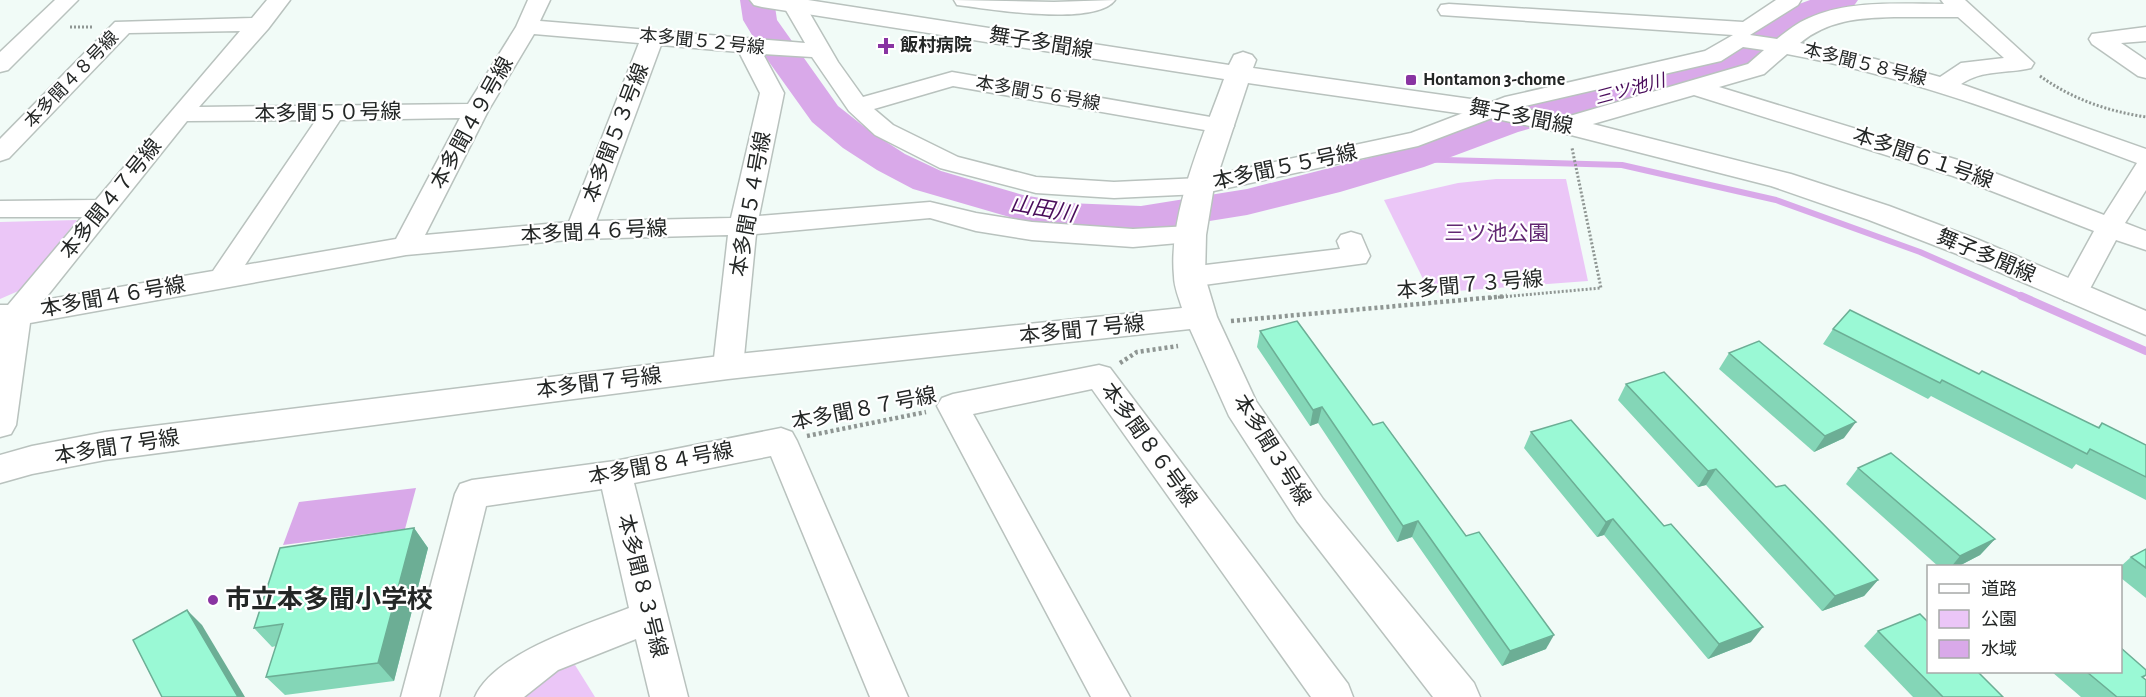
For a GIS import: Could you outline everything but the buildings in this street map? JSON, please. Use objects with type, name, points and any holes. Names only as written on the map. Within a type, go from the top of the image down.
[{"type":"street","points":[[0,65],[67,0]]},
{"type":"street","name":"本多聞４７号線","points":[[8,315],[105,208],[180,114],[279,0]]},
{"type":"street","name":"本多聞４９号線","points":[[405,246],[476,111],[527,27],[539,0]]},
{"type":"street","name":"舞子多聞線","points":[[762,0],[792,2],[1502,106],[1575,131],[1781,180],[2078,286],[2146,307]]},
{"type":"street","name":"舞子多聞線","points":[[853,0],[1241,67]]},
{"type":"street","points":[[965,0],[1062,8],[1089,6],[1104,0]]},
{"type":"street","points":[[1636,20],[1646,0]]},
{"type":"street","name":"本多聞５５号線","points":[[819,51],[856,106],[884,130],[949,163],[1036,185],[1114,190],[1200,186],[1418,139],[1502,106],[1713,57],[1790,0]]},
{"type":"street","points":[[792,2],[819,51]]},
{"type":"street","points":[[1449,10],[1636,20],[1743,34],[1782,46],[1803,30],[1823,19],[1854,13],[1958,5],[2023,63]]},
{"type":"street","name":"本多聞４８号線","points":[[0,153],[123,27],[260,24]]},
{"type":"street","name":"本多聞５２号線","points":[[527,27],[653,36],[748,47],[819,51]]},
{"type":"street","points":[[2146,34],[2100,39],[2146,71]]},
{"type":"street","name":"本多聞５３号線","points":[[579,230],[653,36]]},
{"type":"street","name":"本多聞５８号線","points":[[1575,131],[1756,69],[1782,46],[1823,52],[1943,85],[2146,158]]},
{"type":"street","name":"本多聞５４号線","points":[[728,367],[742,226],[772,93],[748,47]]},
{"type":"street","points":[[1943,85],[1969,68],[2023,63]]},
{"type":"street","name":"本多聞３号線","points":[[1241,67],[1200,186],[1191,236],[1189,277],[1192,331],[1310,510],[1453,695]]},
{"type":"street","name":"本多聞５６号線","points":[[856,106],[952,79],[1222,126]]},
{"type":"street","name":"本多聞６１号線","points":[[1697,88],[1962,170],[2146,241]]},
{"type":"street","name":"本多聞５０号線","points":[[180,114],[476,111]]},
{"type":"street","points":[[223,277],[333,112]]},
{"type":"street","points":[[2078,286],[2110,226],[2146,169]]},
{"type":"street","points":[[0,209],[105,208]]},
{"type":"street","name":"本多聞４６号線","points":[[8,315],[405,246],[579,230],[742,226],[930,210],[976,222],[1032,231],[1133,238],[1191,236]]},
{"type":"street","points":[[1189,277],[1356,255]]},
{"type":"street","name":"舞子多聞線","points":[[2078,286],[2146,324]]},
{"type":"street","points":[[0,425],[8,315]]},
{"type":"street","name":"本多聞７号線","points":[[0,470],[32,460],[105,446],[728,367],[1192,331]]},
{"type":"street","name":"本多聞８６号線","points":[[953,406],[1099,376],[1334,697]]},
{"type":"street","points":[[953,406],[1111,697]]},
{"type":"street","points":[[781,441],[889,697]]},
{"type":"street","name":"本多聞８４号線","points":[[420,697],[472,494],[615,474],[781,441]]},
{"type":"street","name":"本多聞８３号線","points":[[615,474],[669,697]]},
{"type":"street","points":[[494,697],[545,658],[649,617]]},
{"type":"path","points":[[2023,63],[2078,101],[2118,114],[2146,117]]},
{"type":"path","name":"本多聞７３号線","points":[[1192,331],[1223,321],[1601,288],[1576,174],[1575,131]]},
{"type":"path","points":[[1099,376],[1137,352],[1192,331]]},
{"type":"path","name":"本多聞８７号線","points":[[781,441],[953,406]]},
{"type":"green space","name":"三ツ池公園","points":[[1496,179],[1566,179],[1588,281],[1430,293],[1384,200],[1458,183]]},
{"type":"green space","points":[[77,220],[23,289],[0,299],[0,222]]},
{"type":"green space","points":[[575,665],[595,697],[515,697],[558,667]]},
{"type":"water","points":[[416,488],[405,529],[283,545],[299,502]]},
{"type":"waterway","name":"山田川","points":[[757,0],[760,20],[782,55],[825,114],[857,140],[891,162],[927,180],[1020,207],[1068,216],[1141,219],[1247,202],[1326,183],[1410,159],[1505,124],[1672,78],[1750,51],[1789,19],[1841,0]]},
{"type":"waterway","points":[[1410,159],[1622,165],[1776,200],[1920,252],[2025,298]]},
{"type":"waterway","points":[[2021,296],[2146,351]]},
{"type":"place","name":"飯村病院","points":[[886,46]]},
{"type":"place","name":"Hontamon 3-chome","points":[[1411,80]]},
{"type":"place","name":"市立本多聞小学校","points":[[213,600]]},
{"type":"water label","name":"三ツ池川","points":[[1630,90]]}]
